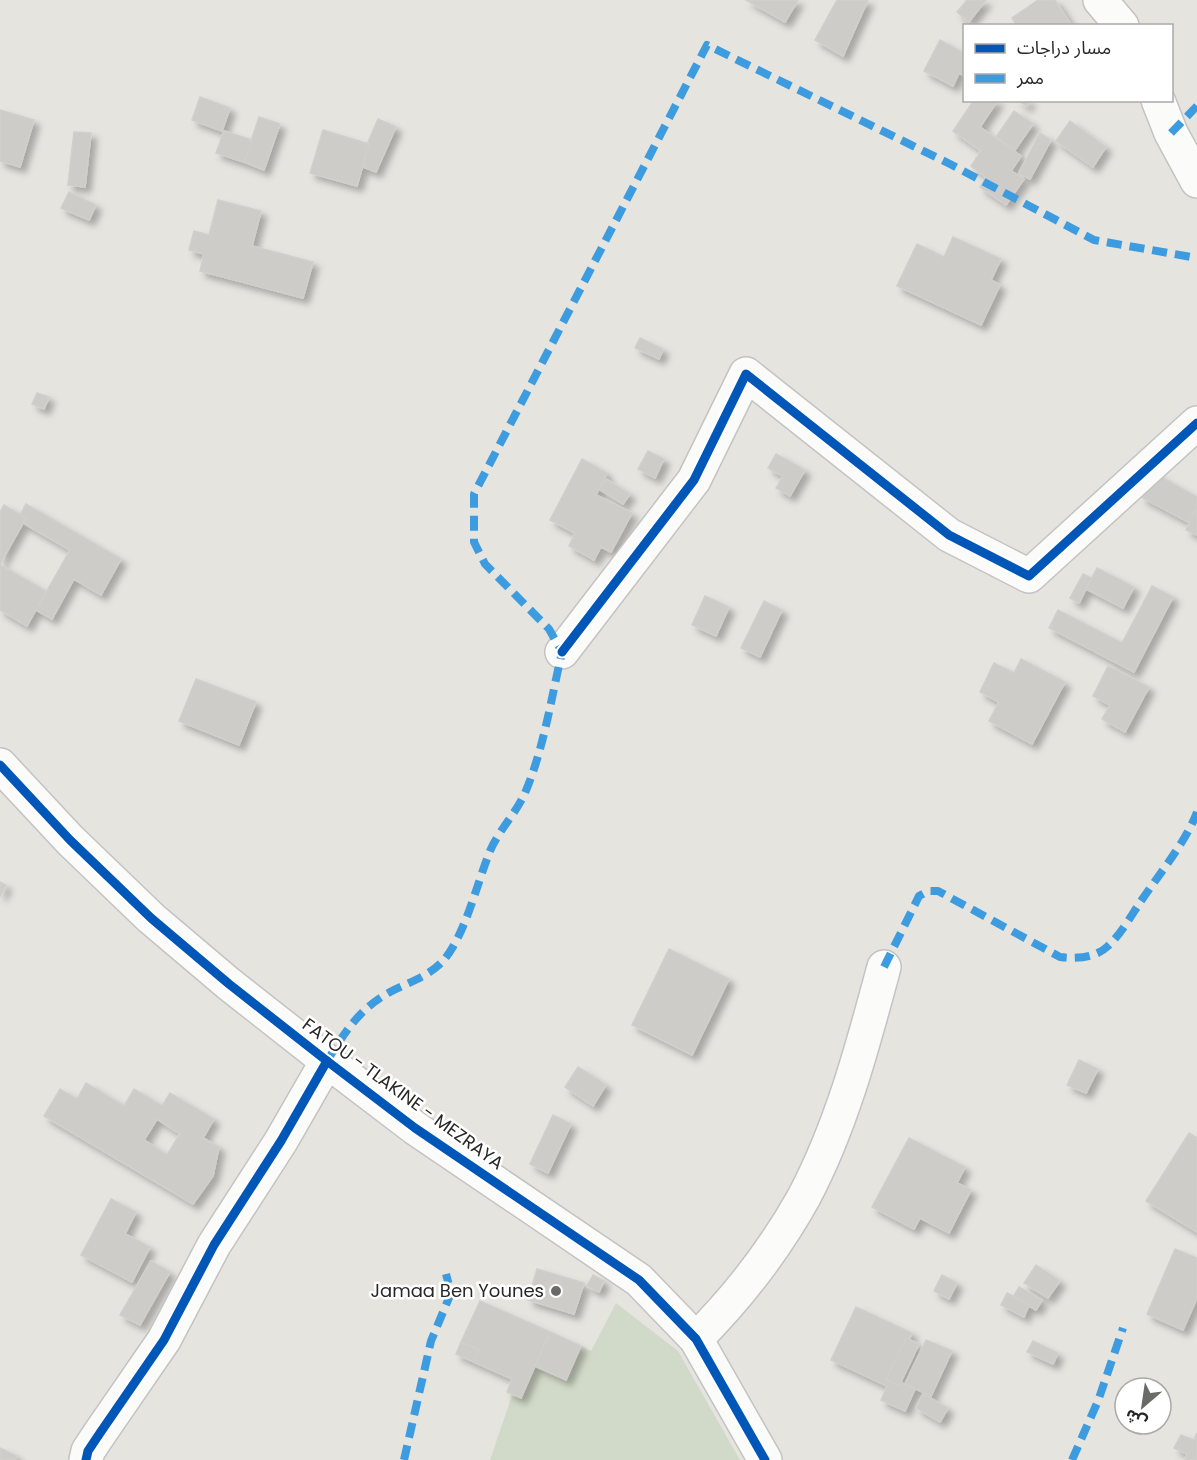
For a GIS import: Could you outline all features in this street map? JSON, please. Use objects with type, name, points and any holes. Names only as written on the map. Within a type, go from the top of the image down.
[{"type":"street","points":[[1100,0],[1120,24]]},
{"type":"street","points":[[1159,102],[1171,133],[1197,181]]},
{"type":"street","points":[[562,652],[694,480],[746,374],[949,535],[1029,576],[1197,423]]},
{"type":"street","name":"FATOU - TLAKINE - MEZRAYA","points":[[0,765],[70,840],[151,918],[327,1061],[456,1157],[639,1280],[696,1340],[765,1460]]},
{"type":"street","points":[[696,1340],[758,1268],[804,1196],[835,1127],[861,1053],[884,967]]},
{"type":"street","points":[[86,1460],[88,1451],[100,1432],[164,1340],[214,1245],[281,1141],[327,1061]]},
{"type":"green space","points":[[616,1303],[678,1351],[740,1460],[490,1460],[512,1395],[521,1398],[535,1366],[566,1380],[581,1346],[591,1351]]},
{"type":"building","points":[[746,0],[798,0],[785,22]]},
{"type":"building","points":[[837,0],[868,0],[843,56],[815,40]]},
{"type":"building","points":[[967,0],[986,0],[969,22],[957,12]]},
{"type":"building","points":[[1038,0],[1055,0],[1071,24],[1016,24],[1012,18]]},
{"type":"building","points":[[940,40],[963,52],[963,75],[959,73],[953,86],[924,71]]},
{"type":"building","points":[[200,97],[230,108],[222,131],[192,120]]},
{"type":"building","points":[[973,102],[997,102],[980,127],[1021,156],[1011,171],[1024,179],[1006,205],[980,187],[986,177],[971,166],[981,151],[953,131]]},
{"type":"building","points":[[0,110],[34,120],[20,167],[0,161]]},
{"type":"building","points":[[1014,111],[1033,124],[1015,150],[996,137]]},
{"type":"building","points":[[259,117],[280,124],[264,170],[244,162]]},
{"type":"building","points":[[378,119],[396,127],[376,172],[358,165]]},
{"type":"building","points":[[1070,121],[1106,147],[1093,167],[1056,141]]},
{"type":"building","points":[[323,130],[369,144],[357,186],[310,173]]},
{"type":"building","points":[[224,131],[252,140],[244,162],[216,153]]},
{"type":"building","points":[[74,132],[91,133],[85,187],[68,185]]},
{"type":"building","points":[[1040,133],[1051,140],[1030,179],[1019,173]]},
{"type":"building","points":[[69,192],[96,205],[89,220],[61,208]]},
{"type":"building","points":[[218,200],[261,211],[252,246],[313,262],[303,298],[200,271],[204,254],[189,250],[194,231],[209,235]]},
{"type":"building","points":[[953,237],[1001,259],[991,280],[1000,285],[981,325],[897,286],[917,244],[944,257]]},
{"type":"building","points":[[640,338],[663,349],[659,359],[635,348]]},
{"type":"building","points":[[37,393],[49,397],[44,409],[32,404]]},
{"type":"building","points":[[648,451],[664,459],[655,478],[638,469]]},
{"type":"building","points":[[776,454],[805,470],[790,496],[776,488],[783,476],[768,468]]},
{"type":"building","points":[[582,459],[607,473],[596,495],[632,513],[611,552],[601,547],[594,560],[569,546],[575,533],[550,520]]},
{"type":"building","points":[[1154,473],[1197,497],[1197,505],[1188,522],[1141,497]]},
{"type":"building","points":[[606,479],[630,494],[623,504],[599,489]]},
{"type":"building","points":[[26,504],[121,559],[101,595],[74,579],[52,619],[36,610],[70,550],[23,523],[26,518],[20,515]]},
{"type":"building","points":[[4,505],[26,518],[0,564],[0,512]]},
{"type":"building","points":[[1197,508],[1197,535],[1186,530]]},
{"type":"building","points":[[0,565],[46,591],[27,626],[0,610]]},
{"type":"building","points":[[1097,568],[1134,587],[1123,608],[1086,589]]},
{"type":"building","points":[[1083,574],[1091,578],[1079,603],[1070,598]]},
{"type":"building","points":[[1152,586],[1173,597],[1134,672],[1049,628],[1058,610],[1122,643]]},
{"type":"building","points":[[705,596],[729,607],[716,636],[692,625]]},
{"type":"building","points":[[764,601],[782,610],[760,657],[741,648]]},
{"type":"building","points":[[1021,659],[1065,682],[1032,744],[989,721],[999,702],[980,692],[994,663],[1014,673]]},
{"type":"building","points":[[1108,666],[1149,687],[1125,732],[1102,719],[1110,705],[1093,696]]},
{"type":"building","points":[[196,679],[256,702],[239,745],[179,721]]},
{"type":"building","points":[[0,882],[6,885],[0,897]]},
{"type":"building","points":[[669,949],[729,979],[692,1055],[632,1025]]},
{"type":"building","points":[[1079,1060],[1098,1069],[1086,1093],[1067,1085]]},
{"type":"building","points":[[578,1067],[606,1085],[593,1106],[565,1087]]},
{"type":"building","points":[[86,1083],[124,1106],[134,1089],[162,1106],[170,1093],[214,1119],[203,1138],[219,1147],[213,1176],[193,1204],[44,1116],[60,1089],[77,1099]],"holes":[[[157,1119],[180,1134],[167,1155],[144,1140]]]},
{"type":"building","points":[[553,1115],[571,1124],[548,1173],[530,1164]]},
{"type":"building","points":[[1189,1133],[1197,1138],[1197,1232],[1146,1201]]},
{"type":"building","points":[[909,1138],[965,1167],[957,1183],[971,1190],[949,1233],[920,1218],[914,1229],[872,1207]]},
{"type":"building","points":[[111,1199],[136,1212],[125,1234],[150,1247],[132,1282],[81,1255]]},
{"type":"building","points":[[1175,1249],[1197,1258],[1197,1298],[1183,1330],[1147,1314]]},
{"type":"building","points":[[151,1261],[170,1272],[140,1325],[120,1315]]},
{"type":"building","points":[[1036,1265],[1060,1281],[1048,1298],[1024,1283]]},
{"type":"building","name":"Jamaa Ben Younes","points":[[537,1269],[584,1283],[574,1314],[528,1300]]},
{"type":"building","points":[[593,1275],[604,1281],[599,1292],[587,1286]]},
{"type":"building","points":[[942,1275],[957,1283],[949,1299],[934,1291]]},
{"type":"building","points":[[1019,1287],[1042,1300],[1036,1310],[1013,1297]]},
{"type":"building","points":[[1007,1293],[1029,1305],[1024,1317],[1001,1305]]},
{"type":"building","points":[[480,1301],[550,1332],[521,1398],[507,1392],[512,1379],[474,1362],[479,1350],[461,1342]]},
{"type":"building","points":[[856,1307],[912,1333],[891,1378],[915,1389],[905,1411],[881,1400],[887,1386],[831,1360]]},
{"type":"building","points":[[550,1332],[581,1346],[566,1380],[535,1366]]},
{"type":"building","points":[[906,1338],[919,1344],[899,1386],[886,1379]]},
{"type":"building","points":[[926,1340],[952,1351],[931,1396],[905,1384]]},
{"type":"building","points":[[1033,1341],[1058,1353],[1053,1364],[1027,1352]]},
{"type":"building","points":[[461,1342],[479,1350],[474,1362],[456,1354]]},
{"type":"building","points":[[923,1394],[948,1408],[940,1422],[916,1408]]},
{"type":"building","points":[[1197,1433],[1197,1460],[1185,1460],[1187,1454],[1174,1448],[1181,1435],[1194,1440]]},
{"type":"building","points":[[0,1448],[17,1456],[15,1460],[0,1460]]},
{"type":"marked path","points":[[327,1061],[347,1031],[370,1006],[390,992],[430,972],[449,953],[463,926],[490,851],[525,793],[532,776],[562,652],[549,629],[485,564],[474,542],[474,494],[707,45],[950,164],[1094,240],[1197,258]]},
{"type":"marked path","points":[[1171,133],[1197,106]]},
{"type":"marked path","points":[[884,967],[919,896],[928,891],[938,891],[1060,957],[1079,958],[1098,953],[1113,941],[1126,925],[1179,846],[1197,812]]},
{"type":"marked path","points":[[404,1460],[431,1341],[451,1293],[446,1274]]},
{"type":"marked path","points":[[1072,1460],[1098,1401],[1123,1328]]},
{"type":"cycle path","points":[[562,652],[694,480],[746,374],[949,535],[1029,576],[1197,423]]},
{"type":"cycle path","points":[[0,765],[70,840],[151,918],[229,984],[415,1128],[639,1280],[696,1339],[765,1460]]},
{"type":"cycle path","points":[[86,1460],[88,1451],[164,1340],[214,1245],[281,1141],[327,1061]]},
{"type":"place","name":"Jamaa Ben Younes","points":[[556,1291]]}]
